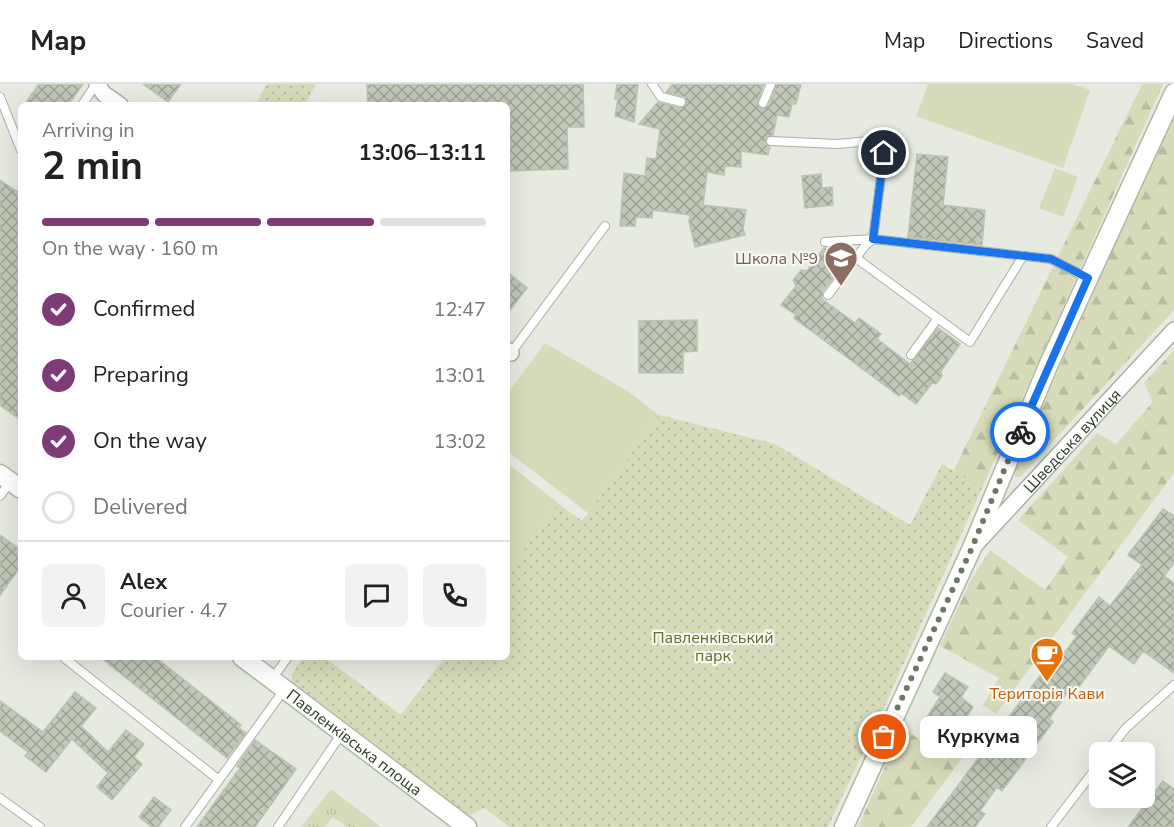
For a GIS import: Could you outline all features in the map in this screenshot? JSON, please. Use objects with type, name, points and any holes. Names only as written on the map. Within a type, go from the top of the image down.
[{"type":"street","points":[[97,84],[104,94],[116,102]]},
{"type":"street","name":"Шведська вулиця","points":[[844,827],[971,550],[1034,398],[1174,93]]},
{"type":"street","name":"Шведська вулиця","points":[[971,550],[1174,330]]},
{"type":"street","name":"Павленківська площа","points":[[246,660],[467,827]]},
{"type":"lane","points":[[84,102],[97,84]]},
{"type":"lane","points":[[652,84],[661,97],[681,102]]},
{"type":"lane","points":[[763,103],[771,84]]},
{"type":"lane","points":[[0,97],[18,142]]},
{"type":"lane","points":[[771,141],[837,144],[870,141],[881,144],[884,153],[873,239],[828,295]]},
{"type":"lane","points":[[510,351],[605,225]]},
{"type":"lane","points":[[825,242],[873,239],[1051,259],[1088,278]]},
{"type":"lane","points":[[856,258],[970,342],[1023,256]]},
{"type":"lane","points":[[911,355],[938,318]]},
{"type":"lane","points":[[67,660],[219,780]]},
{"type":"lane","points":[[185,827],[219,780],[278,684],[287,660]]},
{"type":"lane","points":[[1115,742],[1125,729],[1174,685]]},
{"type":"lane","points":[[278,827],[342,733]]},
{"type":"lane","points":[[1051,827],[1089,777]]},
{"type":"lane","points":[[0,798],[40,827]]},
{"type":"green space","points":[[267,84],[316,84],[307,102],[257,102]]},
{"type":"green space","points":[[928,84],[1072,84],[1090,90],[1063,168],[916,116]]},
{"type":"green space","points":[[1142,84],[1163,84],[982,488],[953,472]]},
{"type":"green space","points":[[1174,112],[1174,310],[1023,474],[1015,477],[1016,465]]},
{"type":"green space","points":[[1055,168],[1078,177],[1063,217],[1039,208]]},
{"type":"green space","points":[[545,343],[629,392],[659,415],[588,513],[510,453],[510,390]]},
{"type":"green space","points":[[1174,350],[1174,473],[996,714],[983,705],[999,678],[940,646],[970,582],[990,550],[1045,590],[1068,557],[1018,520],[1097,433],[1116,444],[1153,402],[1144,383]]},
{"type":"green space","name":"Павленківський парк","points":[[659,415],[775,444],[910,525],[942,464],[982,488],[828,827],[510,827],[484,808],[469,816],[292,682],[293,672],[302,660],[328,660],[401,715],[443,660],[510,660],[510,569],[558,503],[582,521]]},
{"type":"green space","points":[[510,465],[558,503],[510,569]]},
{"type":"green space","points":[[903,727],[945,760],[955,746],[965,754],[911,827],[858,827]]},
{"type":"green space","points":[[331,789],[381,827],[347,827],[333,817],[325,827],[301,827]]},
{"type":"building","points":[[39,84],[83,84],[70,102],[26,102]]},
{"type":"building","points":[[143,84],[181,84],[168,102]]},
{"type":"building","points":[[367,84],[583,84],[584,127],[567,127],[568,169],[510,171],[510,102],[368,102]]},
{"type":"building","points":[[617,84],[638,84],[634,122],[615,116],[618,99],[615,99]]},
{"type":"building","points":[[673,84],[764,84],[757,103],[763,109],[769,105],[777,84],[801,84],[796,104],[792,104],[789,117],[777,115],[773,135],[766,138],[765,143],[770,147],[768,155],[741,151],[741,167],[725,166],[724,175],[707,172],[703,205],[746,210],[743,229],[745,235],[695,247],[689,221],[690,215],[653,210],[652,218],[636,217],[635,226],[620,226],[624,173],[645,176],[647,158],[656,159],[660,129],[639,124],[658,102],[680,108],[687,104],[685,97],[666,92]]},
{"type":"building","points":[[917,154],[948,157],[943,205],[985,210],[982,245],[908,237]]},
{"type":"building","points":[[821,174],[822,188],[832,187],[833,205],[805,208],[802,176]]},
{"type":"building","points":[[0,180],[18,192],[18,418],[0,405]]},
{"type":"building","points":[[824,248],[828,248],[846,261],[823,291],[822,299],[855,323],[859,318],[881,334],[877,339],[910,364],[938,328],[960,344],[941,371],[942,376],[936,384],[932,383],[916,404],[901,393],[899,396],[794,318],[796,315],[781,305],[796,286],[793,280],[801,270],[807,271]]},
{"type":"building","points":[[510,274],[527,288],[510,310]]},
{"type":"building","points":[[697,320],[697,351],[683,352],[683,373],[639,373],[639,321]]},
{"type":"building","points":[[1163,509],[1174,516],[1174,563],[1164,576],[1174,583],[1174,673],[1143,651],[1134,664],[1109,646],[1073,695],[1068,692],[1049,719],[1053,722],[1002,791],[997,787],[980,811],[985,814],[975,827],[927,827],[1032,686],[1049,665],[1053,668],[1077,636],[1072,633],[1099,597],[1110,606],[1142,565],[1128,555]]},
{"type":"building","points":[[0,535],[18,548],[18,570],[0,595]]},
{"type":"building","points":[[104,660],[159,660],[241,725],[239,728],[246,733],[227,758]]},
{"type":"building","points":[[945,673],[968,687],[961,697],[973,707],[957,731],[946,725],[942,731],[925,720],[940,697],[933,692]]},
{"type":"building","points":[[75,692],[96,708],[81,726],[108,752],[126,730],[144,744],[134,757],[142,764],[112,800],[97,787],[108,773],[72,739],[46,772],[25,756],[28,752],[0,731],[0,701],[43,732]]},
{"type":"building","points":[[255,740],[296,769],[255,827],[197,827],[240,768],[237,766]]},
{"type":"building","points":[[1163,781],[1174,789],[1174,827],[1128,827],[1142,808],[1155,808],[1155,792]]},
{"type":"building","points":[[154,797],[171,810],[158,827],[152,827],[139,817]]},
{"type":"way so far","points":[[884,737],[971,550],[1020,432]]},
{"type":"place","name":"Школа №9","points":[[841,287]]},
{"type":"place","name":"Територія Кави","points":[[1047,683]]},
{"type":"place","name":"Куркума","points":[[884,737]]},
{"type":"route","points":[[884,153],[873,239],[1051,259],[1088,278],[1020,432]]}]
